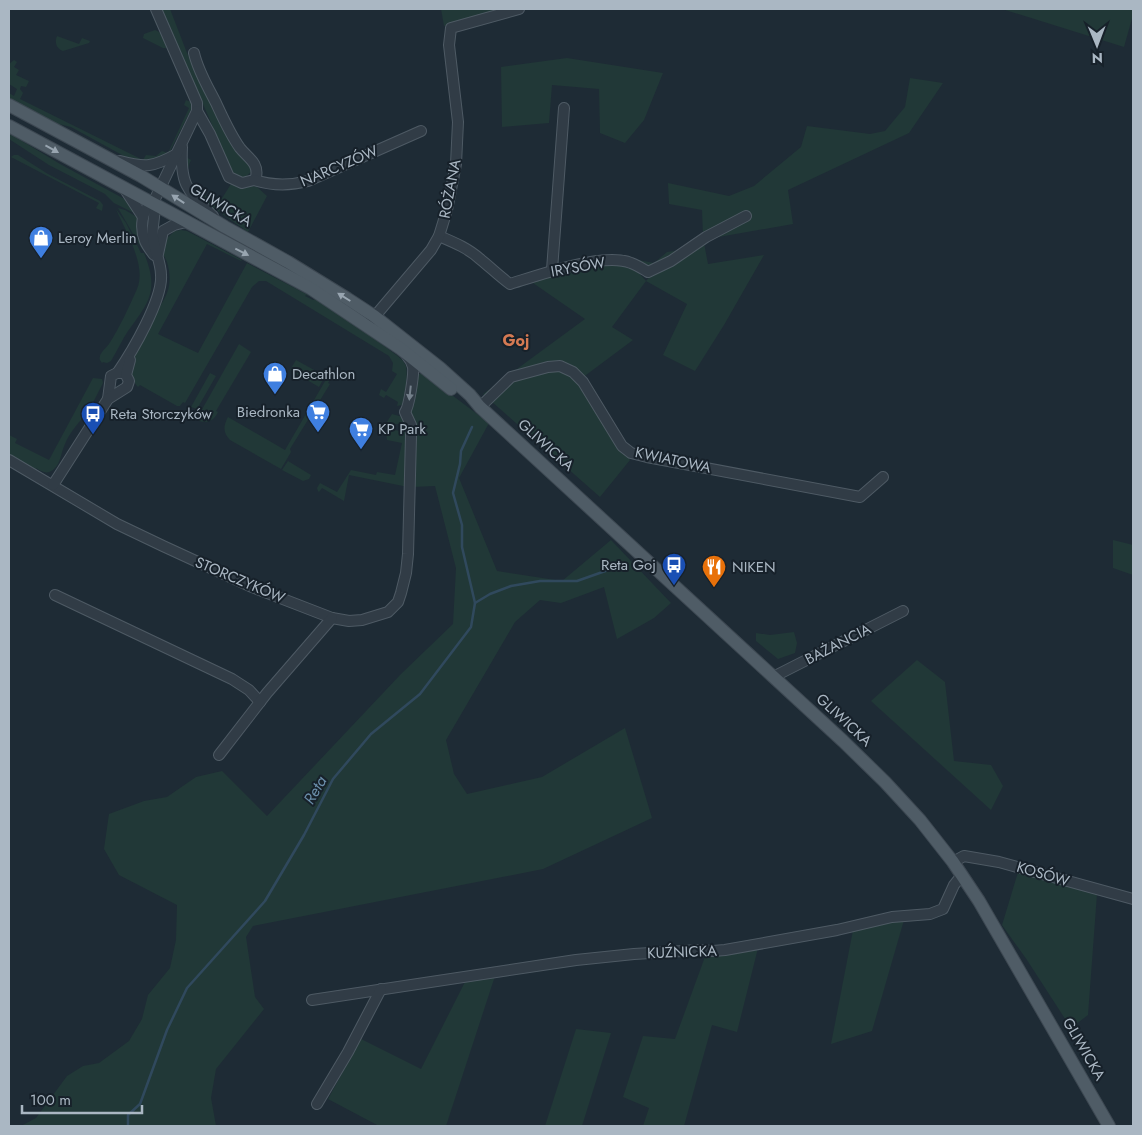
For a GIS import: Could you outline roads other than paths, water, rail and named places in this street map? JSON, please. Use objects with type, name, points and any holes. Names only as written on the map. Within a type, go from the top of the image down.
[{"type":"main road","name":"GLIWICKA","points":[[9,105],[160,187],[225,227],[288,262],[446,374],[774,677],[885,782],[920,820],[962,875],[1109,1126]]},
{"type":"main road","name":"GLIWICKA","points":[[9,126],[371,321],[401,349],[457,394],[479,406]]},
{"type":"street","name":"NARCYZÓW","points":[[156,9],[197,104],[197,112],[210,134],[229,177],[238,183],[254,180],[275,185],[296,184],[308,181],[421,131]]},
{"type":"street","name":"RÓŻANA","points":[[371,321],[422,262],[439,236],[453,188],[458,137],[458,107],[449,45],[451,28],[519,9]]},
{"type":"street","points":[[194,52],[200,71],[229,129],[240,148],[255,164],[257,174],[254,180]]},
{"type":"street","points":[[552,270],[564,108]]},
{"type":"street","points":[[158,259],[144,240],[143,217],[147,206],[153,203],[197,112]]},
{"type":"street","points":[[182,143],[181,170],[188,189],[225,227]]},
{"type":"street","points":[[108,158],[140,166],[150,166],[177,153]]},
{"type":"street","points":[[125,189],[132,196],[143,217]]},
{"type":"street","points":[[122,374],[159,296],[161,282],[153,239],[156,211],[153,203]]},
{"type":"street","name":"IRYSÓW","points":[[439,236],[460,245],[480,258],[496,274],[510,284],[552,270],[607,260],[630,262],[648,272],[671,261],[706,237],[746,216]]},
{"type":"street","points":[[158,259],[163,231],[174,225],[186,222]]},
{"type":"street","name":"GLIWICKA","points":[[332,618],[349,621],[362,620],[388,612],[398,602],[401,594],[408,554],[411,436],[410,424],[405,412],[409,404],[413,371],[411,360],[401,349]]},
{"type":"street","name":"KWIATOWA","points":[[479,406],[511,378],[548,367],[560,366],[573,372],[583,382],[622,446],[631,453],[860,497],[882,477]]},
{"type":"street","points":[[114,374],[122,374],[129,380],[127,387],[123,390],[115,389],[110,379],[114,374]]},
{"type":"street","points":[[53,485],[115,389]]},
{"type":"street","name":"STORCZYKÓW","points":[[9,460],[117,524],[252,587],[332,618]]},
{"type":"street","points":[[55,595],[232,679],[249,690],[260,702]]},
{"type":"street","name":"BAŻANCIA","points":[[774,677],[903,610]]},
{"type":"street","points":[[220,755],[260,702],[332,618]]},
{"type":"street","name":"KOSÓW","points":[[952,862],[964,856],[999,862],[1133,900]]},
{"type":"street","name":"KUŹNICKA","points":[[312,1000],[576,960],[643,953],[725,950],[837,930],[892,917],[930,914],[943,909],[954,885],[962,875]]},
{"type":"street","points":[[317,1104],[348,1052],[381,989]]},
{"type":"waterway","points":[[472,427],[461,451],[453,493],[462,525],[462,547],[475,603]]},
{"type":"waterway","name":"Reta","points":[[128,1126],[128,1115],[140,1104],[167,1030],[187,988],[265,901],[304,835],[333,779],[371,734],[420,694],[471,627],[475,603],[490,594],[511,586],[540,581],[577,581],[611,569]]},
{"type":"place","name":"Leroy Merlin","points":[[41,259]]},
{"type":"place","name":"Decathlon","points":[[275,395]]},
{"type":"place","name":"Biedronka","points":[[318,433]]},
{"type":"place","name":"Reta Storczyków","points":[[93,435]]},
{"type":"place","name":"KP Park","points":[[361,450]]},
{"type":"place","name":"Reta Goj","points":[[674,586]]},
{"type":"place","name":"NIKEN","points":[[714,588]]},
{"type":"district","name":"Goj","points":[[516,340]]}]
